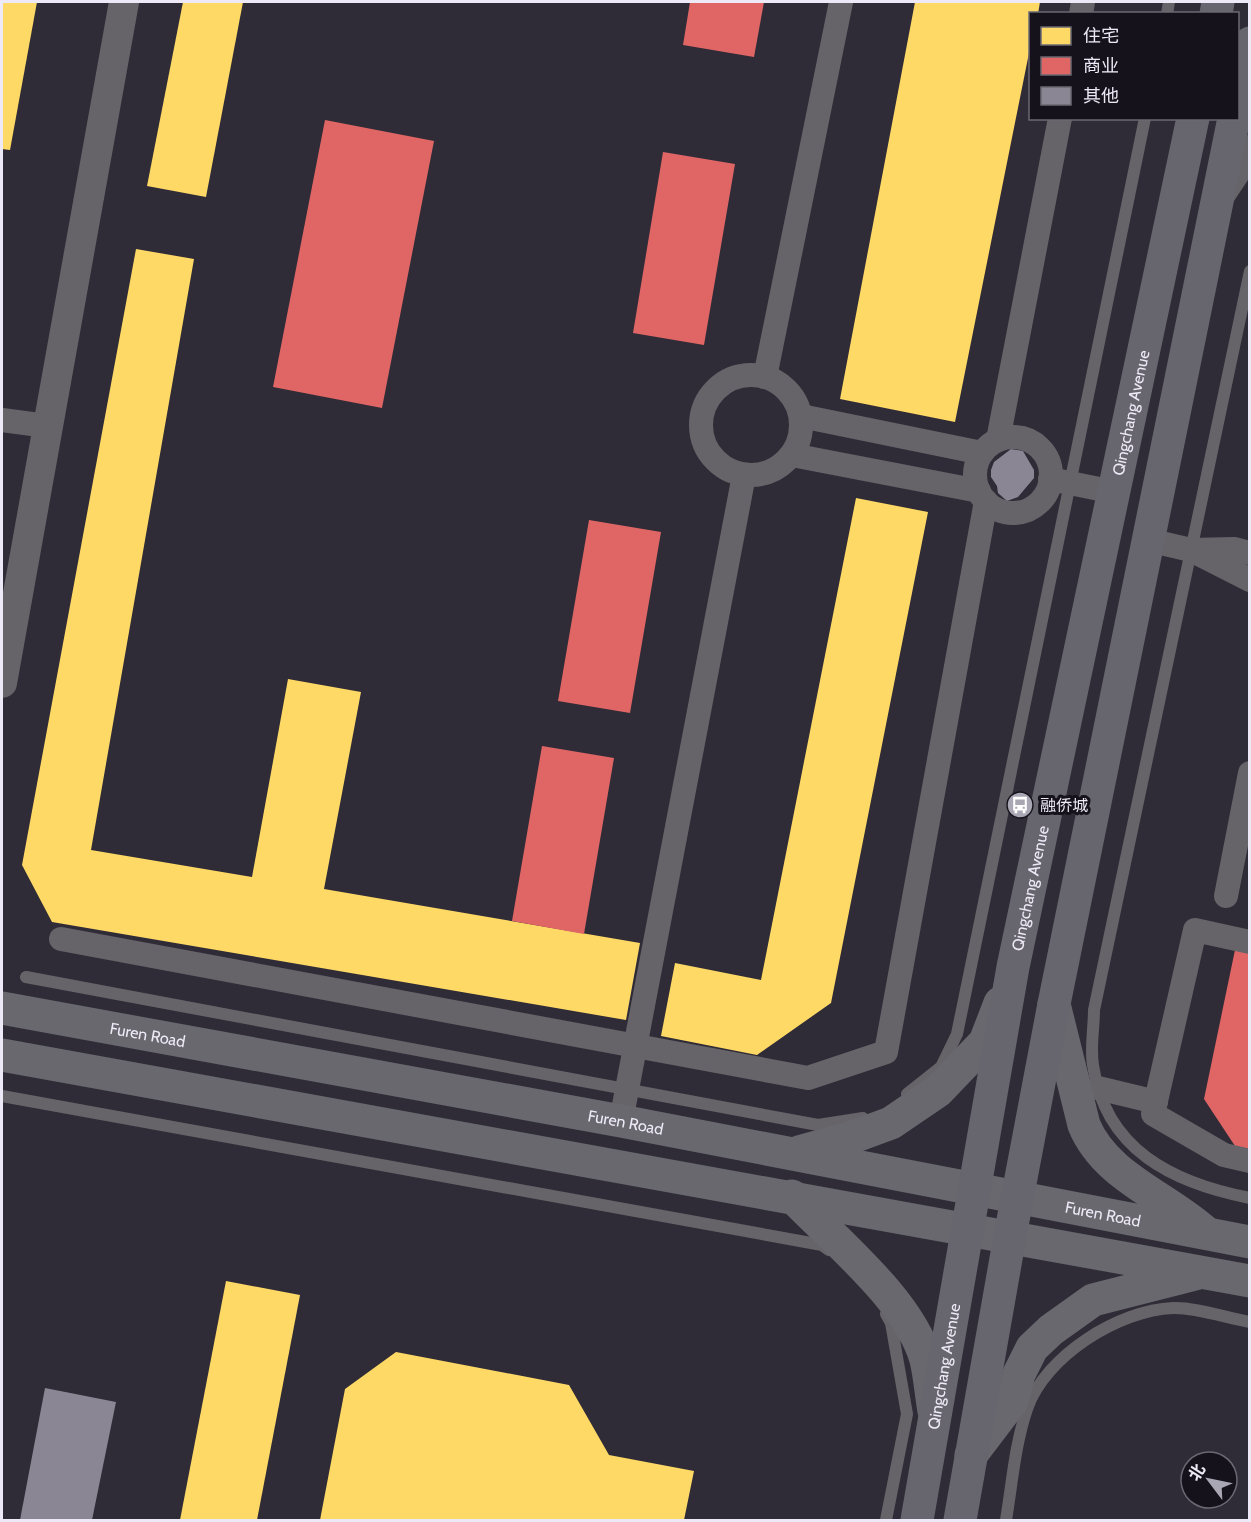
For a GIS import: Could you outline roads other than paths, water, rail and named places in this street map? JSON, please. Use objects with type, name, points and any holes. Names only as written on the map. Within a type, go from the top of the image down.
[{"type":"main road","points":[[1239,96],[1250,42]]},
{"type":"main road","name":"Qingchang Avenue","points":[[917,1521],[1013,968],[1194,120]]},
{"type":"main road","points":[[960,1521],[1054,1004],[1234,120]]},
{"type":"main road","points":[[793,1154],[853,1137],[891,1123],[947,1084],[986,1042],[1013,968]]},
{"type":"main road","points":[[1054,1004],[1084,1125],[1091,1141],[1110,1164],[1179,1209],[1209,1235]]},
{"type":"main road","name":"Furen Road","points":[[2,1008],[621,1121],[1250,1242]]},
{"type":"main road","points":[[2,1055],[792,1196],[1250,1281]]},
{"type":"main road","points":[[792,1196],[869,1271],[903,1314],[926,1359],[936,1422]]},
{"type":"main road","points":[[971,1455],[1012,1401],[1019,1374],[1032,1348],[1051,1330],[1093,1300],[1202,1272]]},
{"type":"street","points":[[2,683],[40,426],[110,2]]},
{"type":"street","points":[[2,583],[40,426],[124,2]]},
{"type":"street","points":[[765,377],[841,2]]},
{"type":"street","points":[[61,939],[808,1078],[886,1052],[982,496],[976,467],[990,446],[1060,120]]},
{"type":"street","points":[[1217,200],[1250,150]]},
{"type":"street","points":[[740,376],[765,377],[774,380],[788,391],[798,405],[801,416],[800,440],[792,455],[780,466],[766,473],[744,475],[721,466],[710,454],[703,440],[701,424],[704,408],[711,394],[724,383],[740,376]]},
{"type":"street","points":[[801,416],[990,446],[1016,437],[1034,443],[1043,452],[1061,481],[1114,492]]},
{"type":"street","points":[[2,420],[40,426]]},
{"type":"street","points":[[792,455],[982,496],[996,509],[1020,512],[1041,499],[1061,481]]},
{"type":"street","points":[[621,1121],[744,475]]},
{"type":"street","points":[[1148,540],[1191,550],[1250,580]]},
{"type":"street","points":[[1191,550],[1234,549],[1250,553]]},
{"type":"street","points":[[1226,896],[1250,773]]},
{"type":"street","points":[[1250,942],[1195,930],[1153,1114],[1224,1155],[1250,1161]]},
{"type":"street","points":[[1098,1088],[1156,1102]]},
{"type":"lane","points":[[895,1103],[941,1067],[957,1034],[1061,481],[1146,120]]},
{"type":"lane","points":[[1250,271],[1094,1010],[1092,1064],[1103,1108],[1125,1137],[1153,1163],[1173,1176],[1201,1187],[1250,1198]]},
{"type":"lane","points":[[26,977],[818,1125],[860,1120],[878,1111]]},
{"type":"lane","points":[[2,1096],[822,1245],[862,1275],[891,1323],[907,1414],[886,1521]]},
{"type":"lane","points":[[1006,1521],[1027,1409],[1042,1378],[1070,1352],[1130,1316],[1174,1308],[1250,1322]]},
{"type":"place","name":"融侨城","points":[[1020,805]]}]
